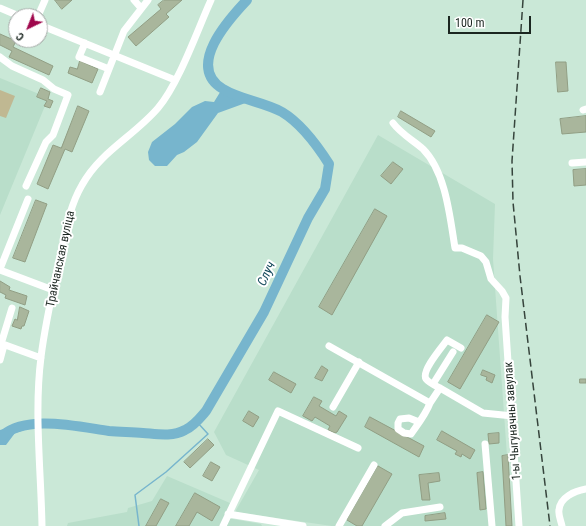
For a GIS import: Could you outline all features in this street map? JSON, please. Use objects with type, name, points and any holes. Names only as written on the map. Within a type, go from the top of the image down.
[{"type":"street","points":[[134,0],[141,8]]},
{"type":"street","points":[[100,92],[124,31],[148,0]]},
{"type":"street","name":"Трайчанская вуліца","points":[[42,526],[39,397],[41,358],[69,214],[82,184],[102,157],[149,119],[159,107],[175,80],[211,0]]},
{"type":"street","points":[[48,28],[175,80]]},
{"type":"street","points":[[85,43],[79,57],[109,69]]},
{"type":"street","points":[[0,56],[12,66],[43,80],[54,89],[68,95],[53,135],[46,142],[26,186]]},
{"type":"street","name":"1-ы Чыгуначны завулак","points":[[393,123],[423,150],[435,164],[448,199],[455,248],[462,248],[481,256],[486,262],[490,279],[502,291],[506,298],[505,316],[513,416],[519,526]]},
{"type":"street","points":[[572,163],[586,162]]},
{"type":"street","points":[[28,199],[0,269],[53,290]]},
{"type":"street","points":[[0,360],[2,344],[12,308]]},
{"type":"street","points":[[460,348],[447,340],[429,365],[425,374],[426,378],[436,386],[483,413],[513,416]]},
{"type":"street","points":[[2,344],[41,358]]},
{"type":"street","points":[[329,346],[430,403]]},
{"type":"street","points":[[419,422],[430,403],[436,386],[453,352]]},
{"type":"street","points":[[333,407],[359,362]]},
{"type":"street","points":[[223,526],[278,411],[358,448]]},
{"type":"street","points":[[485,444],[492,526]]},
{"type":"street","points":[[339,526],[374,465]]},
{"type":"street","points":[[562,526],[558,511],[560,504],[577,490],[586,489]]},
{"type":"street","points":[[385,526],[402,513],[440,507]]},
{"type":"street","points":[[228,514],[303,526]]},
{"type":"shaded area","points":[[0,78],[39,94],[38,97],[47,101],[0,215]]},
{"type":"shaded area","points":[[0,90],[15,96],[6,118],[0,116]]},
{"type":"shaded area","points":[[378,135],[495,204],[493,259],[512,526],[332,526],[235,512],[259,470],[226,455],[214,432]]},
{"type":"shaded area","points":[[167,476],[230,503],[227,518],[261,524],[262,526],[67,526],[68,523],[127,512],[128,508],[152,501]]},
{"type":"water","points":[[222,89],[251,101],[218,113],[197,142],[184,152],[177,155],[167,166],[155,166],[149,160],[148,152],[152,142],[175,124],[192,107],[205,101],[214,102]]},
{"type":"water","points":[[27,423],[28,429],[15,433],[6,445],[0,445],[0,430]]},
{"type":"building","points":[[55,0],[72,0],[62,9]]},
{"type":"building","points":[[164,0],[182,0],[166,14],[169,17],[136,46],[128,37],[161,9],[158,5]]},
{"type":"building","points":[[0,34],[8,38],[8,48],[15,48],[53,66],[49,75],[9,57],[12,51],[0,45]]},
{"type":"building","points":[[80,61],[98,69],[92,83],[68,73],[70,67],[77,69]]},
{"type":"building","points":[[556,62],[566,62],[568,91],[558,92]]},
{"type":"building","points":[[41,88],[50,92],[48,99],[53,101],[50,108],[44,106],[47,101],[37,97]]},
{"type":"building","points":[[78,106],[89,111],[72,152],[65,149],[48,189],[37,184],[53,145],[61,148]]},
{"type":"building","points":[[401,111],[435,131],[431,137],[398,117]]},
{"type":"building","points":[[586,116],[586,132],[562,134],[560,119]]},
{"type":"building","points":[[393,162],[403,169],[391,184],[381,176]]},
{"type":"building","points":[[586,169],[586,185],[574,186],[573,170]]},
{"type":"building","points":[[36,200],[47,204],[25,262],[13,258]]},
{"type":"building","points":[[375,209],[387,216],[332,315],[319,307]]},
{"type":"building","points":[[0,281],[10,287],[9,290],[27,296],[25,305],[5,298],[6,295],[0,292]]},
{"type":"building","points":[[20,307],[29,311],[24,326],[22,326],[21,329],[12,326],[15,319],[17,320]]},
{"type":"building","points":[[487,315],[499,322],[460,389],[448,382]]},
{"type":"building","points":[[322,366],[328,370],[322,381],[315,378]]},
{"type":"building","points":[[483,370],[495,375],[492,383],[486,380],[487,377],[481,375]]},
{"type":"building","points":[[274,372],[296,384],[291,393],[269,380]]},
{"type":"building","points":[[580,379],[586,379],[586,383],[580,383]]},
{"type":"building","points":[[314,397],[322,401],[319,406],[336,416],[339,411],[347,416],[337,432],[335,433],[328,430],[330,426],[315,417],[312,421],[303,416]]},
{"type":"building","points":[[249,411],[259,417],[253,427],[243,421]]},
{"type":"building","points":[[370,417],[424,446],[419,457],[365,427]]},
{"type":"building","points":[[442,431],[475,450],[470,459],[462,454],[461,457],[455,454],[457,451],[437,440]]},
{"type":"building","points":[[499,433],[499,443],[489,444],[488,434]]},
{"type":"building","points":[[208,439],[214,445],[190,468],[184,462]]},
{"type":"building","points":[[508,455],[512,526],[506,526],[502,456]]},
{"type":"building","points":[[211,462],[220,467],[212,481],[203,476]]},
{"type":"building","points":[[378,466],[392,474],[362,526],[357,526],[347,520]]},
{"type":"building","points":[[483,472],[486,509],[480,510],[477,473]]},
{"type":"building","points":[[439,473],[440,481],[428,483],[430,500],[422,500],[419,475]]},
{"type":"building","points":[[195,493],[220,507],[212,521],[197,512],[189,526],[176,526]]},
{"type":"building","points":[[161,499],[169,503],[156,526],[146,526]]},
{"type":"building","points":[[445,513],[446,519],[425,521],[425,516]]},
{"type":"waterway","name":"Случ","points":[[0,438],[10,430],[37,424],[68,425],[109,431],[159,434],[175,434],[185,430],[194,424],[206,411],[264,312],[308,218],[325,189],[329,164],[308,135],[289,117],[268,106],[230,93],[212,80],[208,68],[209,56],[214,43],[230,19],[247,0]]},
{"type":"waterway","points":[[139,526],[135,495],[166,472],[208,434],[197,422]]},
{"type":"railway","points":[[523,0],[512,161],[513,202],[520,276],[550,526]]}]
